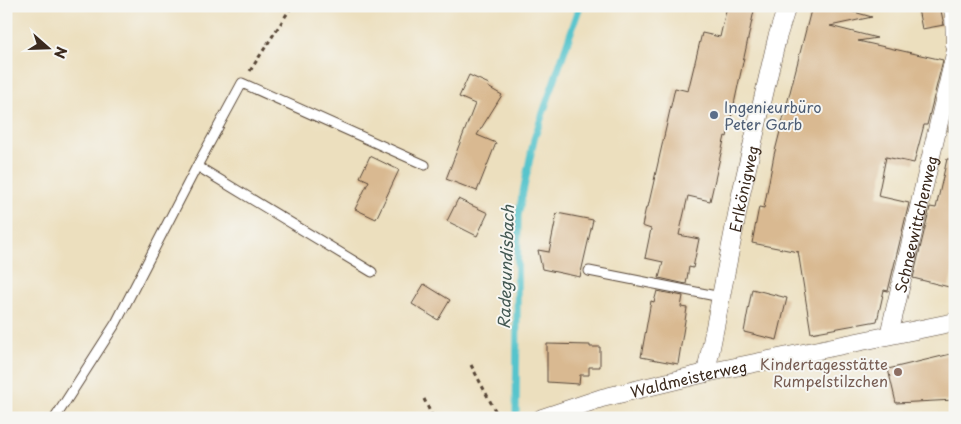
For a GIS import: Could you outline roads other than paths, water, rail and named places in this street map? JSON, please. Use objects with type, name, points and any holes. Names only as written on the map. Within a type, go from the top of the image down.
[{"type":"street","name":"Erlkönigweg","points":[[706,373],[744,185],[786,6]]},
{"type":"street","points":[[952,6],[955,45]]},
{"type":"street","name":"Schneewittchenweg","points":[[889,336],[955,54]]},
{"type":"street","name":"Waldmeisterweg","points":[[542,418],[602,398],[706,373],[955,322]]},
{"type":"lane","points":[[55,418],[116,323],[242,83],[425,165]]},
{"type":"lane","points":[[197,166],[372,272]]},
{"type":"lane","points":[[589,271],[721,297]]},
{"type":"waterway","name":"Radegundisbach","points":[[516,418],[518,216],[534,139],[580,6]]},
{"type":"place","name":"Ingenieurbüro Peter Garb","points":[[714,115]]},
{"type":"place","name":"Kindertagesstätte Rumpelstilzchen","points":[[898,372]]}]
